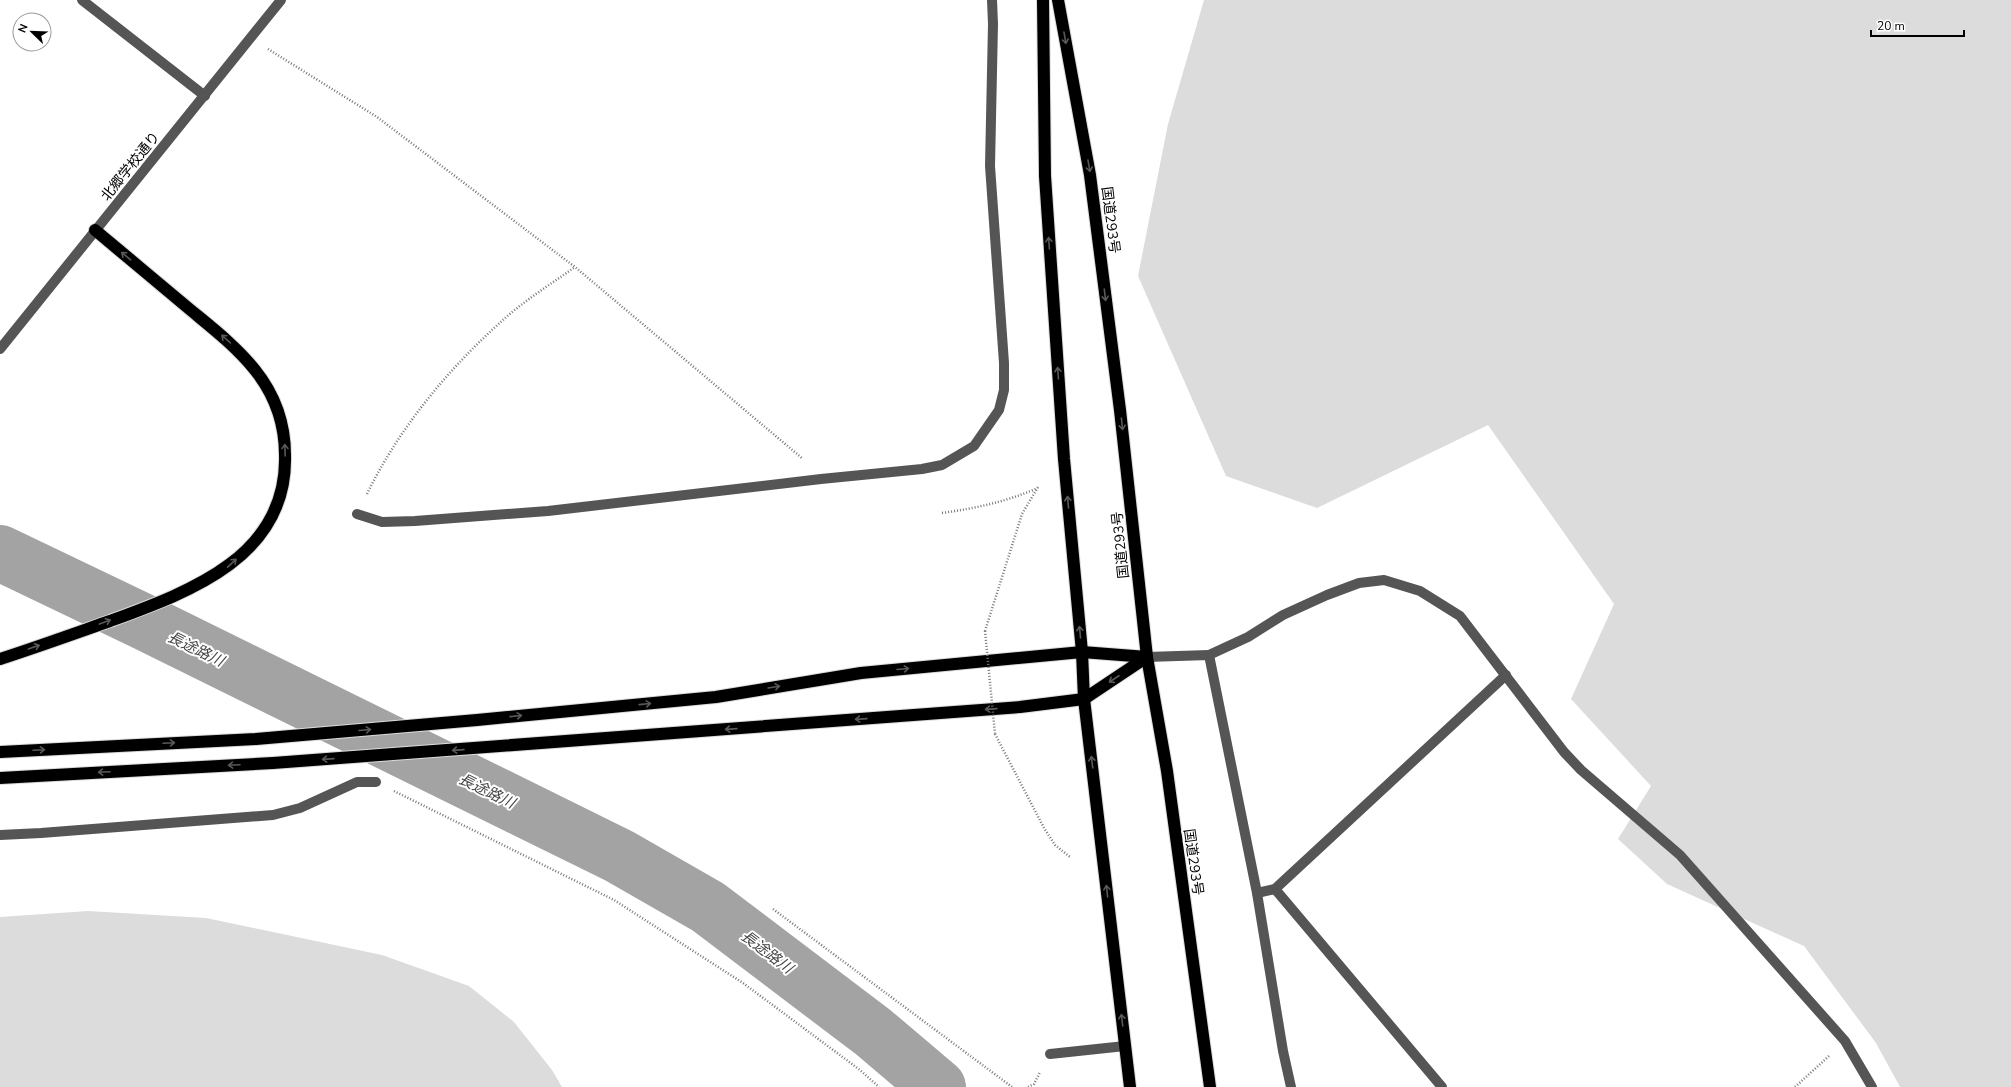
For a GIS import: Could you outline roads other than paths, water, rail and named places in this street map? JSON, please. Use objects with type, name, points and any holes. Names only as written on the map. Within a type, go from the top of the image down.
[{"type":"highway","points":[[1043,0],[1045,176],[1064,459],[1082,652],[1084,699],[1130,1087]]},
{"type":"highway","name":"国道293号","points":[[1058,0],[1090,174],[1120,410],[1147,658],[1167,771],[1210,1087]]},
{"type":"highway","points":[[0,659],[163,602],[228,568],[250,547],[268,524],[280,498],[286,472],[282,422],[274,399],[255,370],[227,340],[95,230]]},
{"type":"highway","points":[[0,752],[256,739],[477,720],[716,697],[861,673],[1082,652],[1147,658]]},
{"type":"highway","points":[[0,778],[273,763],[1012,708],[1084,699],[1147,658]]},
{"type":"street","points":[[82,0],[205,96]]},
{"type":"street","name":"北郷学校通り","points":[[0,349],[281,0]]},
{"type":"street","points":[[357,514],[382,522],[415,522],[548,511],[820,478],[922,469],[942,465],[974,446],[999,410],[1004,390],[1004,364],[990,166],[993,62],[992,0]]},
{"type":"street","points":[[1147,658],[1209,655],[1248,637],[1283,615],[1327,595],[1359,583],[1384,580],[1420,591],[1460,616],[1564,752],[1581,770],[1680,855],[1845,1041],[1872,1087]]},
{"type":"street","points":[[1209,655],[1257,892],[1283,1051],[1291,1087]]},
{"type":"street","points":[[1257,892],[1275,889],[1506,676]]},
{"type":"street","points":[[0,835],[40,834],[273,815],[300,808],[357,782],[376,782]]},
{"type":"street","points":[[1275,889],[1442,1087]]},
{"type":"street","points":[[1050,1054],[1125,1046]]},
{"type":"waterway","name":"長途路川","points":[[0,553],[142,621],[619,856],[708,907],[873,1032],[938,1087]]}]
